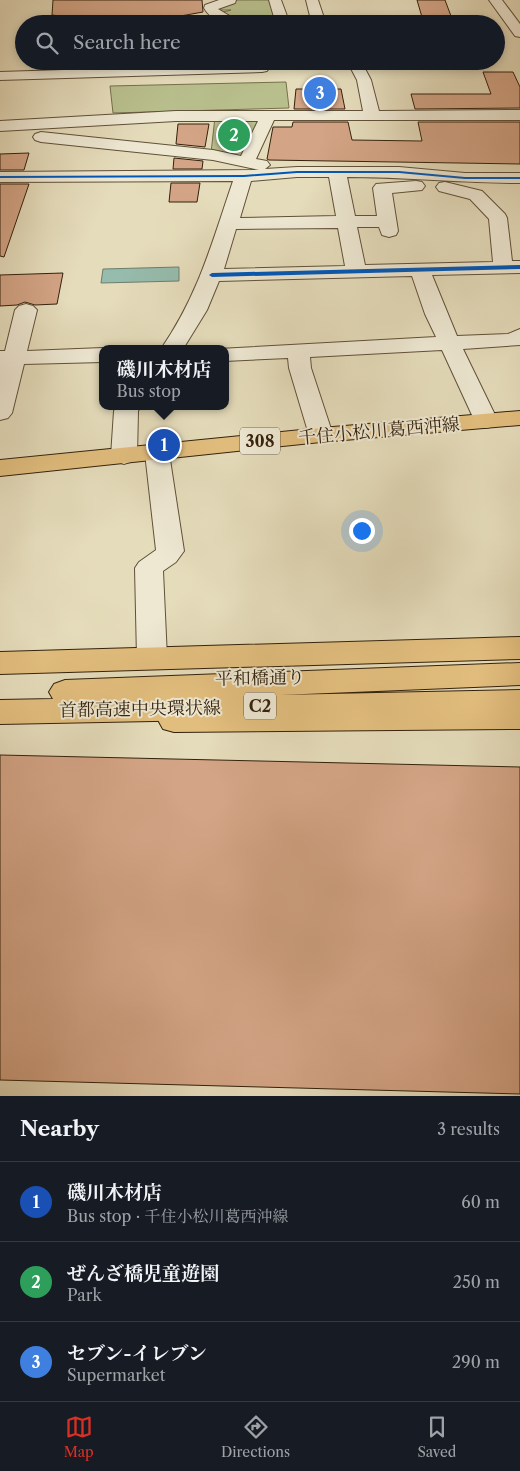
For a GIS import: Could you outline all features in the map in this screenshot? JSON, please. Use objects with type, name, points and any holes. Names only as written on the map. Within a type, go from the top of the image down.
[{"type":"main road","name":"千住小松川葛西沖線","points":[[0,468],[321,435],[520,418]]},
{"type":"main road","points":[[0,663],[520,648]]},
{"type":"main road","points":[[65,692],[520,674]]},
{"type":"main road","name":"平和橋通り","points":[[0,682],[520,674]]},
{"type":"main road","name":"首都高速中央環状線","points":[[0,693],[445,686],[520,687]]},
{"type":"main road","points":[[160,709],[520,692]]},
{"type":"main road","name":"首都高速中央環状線","points":[[0,712],[520,702]]},
{"type":"main road","points":[[0,722],[520,717]]},
{"type":"street","points":[[219,15],[210,8],[230,0]]},
{"type":"street","points":[[275,0],[280,15]]},
{"type":"street","points":[[312,0],[316,15]]},
{"type":"street","points":[[495,0],[520,33]]},
{"type":"street","points":[[0,76],[196,70]]},
{"type":"street","points":[[359,70],[364,80],[372,115]]},
{"type":"street","points":[[175,345],[186,332],[212,274],[245,169],[268,115]]},
{"type":"street","points":[[245,169],[213,154],[6,133],[3,126],[167,116],[520,115]]},
{"type":"street","points":[[0,177],[245,169],[297,172],[399,172],[476,195],[505,218],[515,268],[212,274]]},
{"type":"street","points":[[337,172],[356,270]]},
{"type":"street","points":[[227,224],[347,221],[388,226],[382,188],[465,178],[520,178]]},
{"type":"street","points":[[420,269],[436,314],[486,421]]},
{"type":"street","points":[[0,413],[7,358],[26,310]]},
{"type":"street","points":[[229,354],[513,340],[520,336]]},
{"type":"street","points":[[298,351],[300,368],[321,435]]},
{"type":"street","points":[[7,358],[99,355]]},
{"type":"street","points":[[124,456],[127,410]]},
{"type":"street","points":[[152,658],[148,568],[166,556],[170,551],[157,453]]},
{"type":"shaded area","points":[[236,0],[270,0],[276,15],[228,15],[223,12],[231,10],[219,10],[217,8]]},
{"type":"shaded area","points":[[286,82],[289,108],[113,113],[110,86]]},
{"type":"shaded area","points":[[215,117],[264,118],[241,158],[211,153]]},
{"type":"shaded area","points":[[179,267],[179,281],[101,283],[103,269]]},
{"type":"building","points":[[53,0],[202,0],[203,12],[186,15],[52,15]]},
{"type":"building","points":[[417,0],[445,0],[451,15],[421,15]]},
{"type":"building","points":[[483,72],[513,72],[520,87],[520,108],[415,109],[411,94],[491,94]]},
{"type":"building","points":[[296,89],[341,89],[345,109],[294,109]]},
{"type":"building","points":[[293,122],[348,122],[352,140],[422,141],[418,122],[520,122],[520,164],[267,159],[273,127],[292,127]]},
{"type":"building","points":[[178,124],[209,124],[205,147],[176,144]]},
{"type":"building","points":[[29,153],[24,170],[0,170],[0,154]]},
{"type":"building","points":[[174,158],[203,161],[202,169],[173,169]]},
{"type":"building","points":[[171,183],[200,183],[197,202],[169,202]]},
{"type":"building","points":[[0,184],[29,184],[4,257],[0,256]]},
{"type":"building","points":[[63,273],[57,304],[35,305],[25,302],[17,305],[0,306],[0,275]]},
{"type":"building","points":[[0,755],[520,767],[520,1094],[0,1080]]},
{"type":"cycle path","points":[[0,177],[244,176],[297,172],[399,172],[465,178],[520,178]]},
{"type":"cycle path","points":[[212,275],[520,267]]},
{"type":"place","name":"セブン-イレブン","points":[[320,93]]},
{"type":"place","name":"ぜんざ橋児童遊園","points":[[234,135]]},
{"type":"place","name":"磯川木材店","points":[[164,445]]}]
